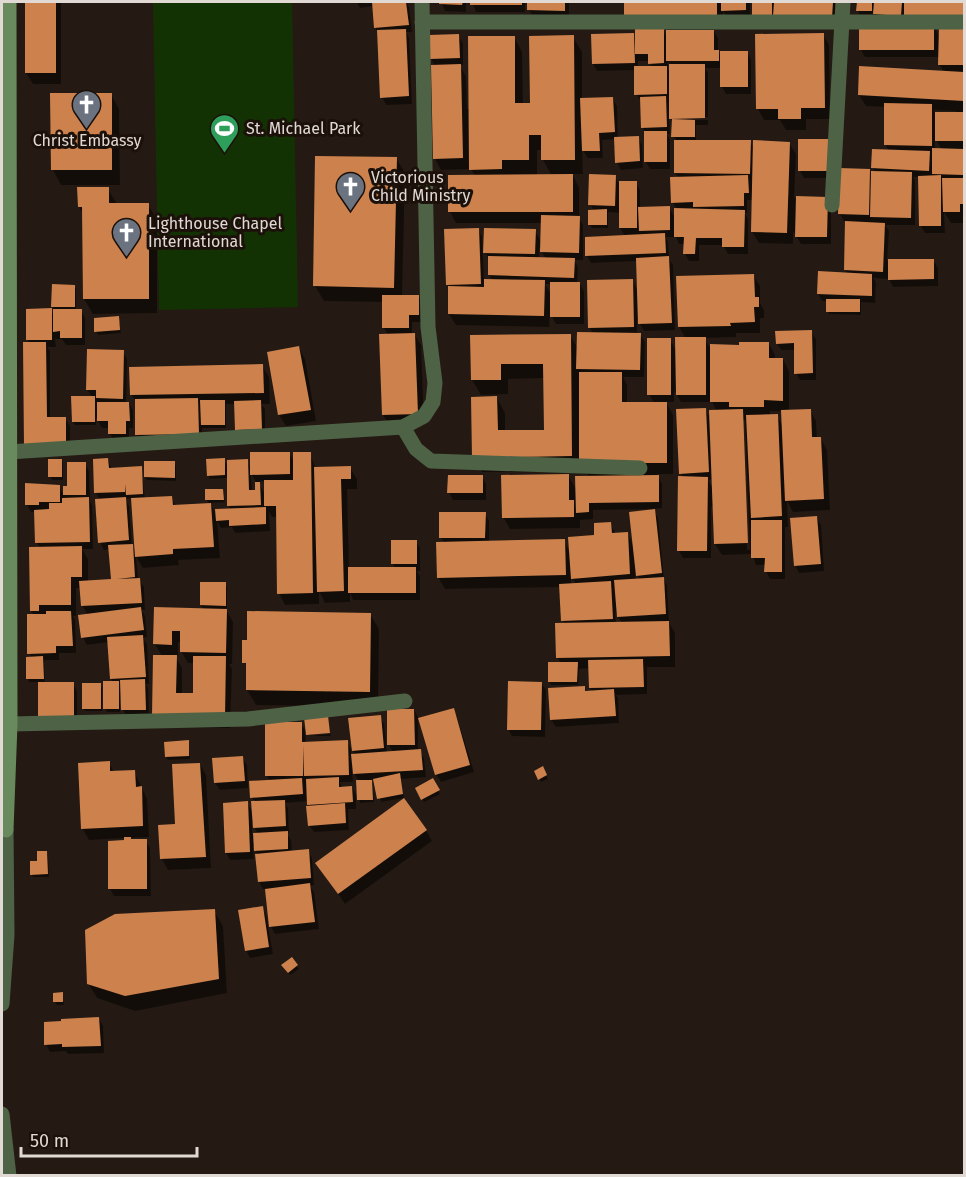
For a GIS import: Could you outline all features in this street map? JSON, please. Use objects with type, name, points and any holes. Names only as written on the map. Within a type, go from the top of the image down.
[{"type":"street","points":[[2,1004],[7,934],[6,830],[10,724],[5,47],[9,2]]},
{"type":"street","points":[[8,453],[403,427],[424,416],[433,402],[435,383],[428,327],[422,2]]},
{"type":"street","points":[[832,205],[843,2]]},
{"type":"street","points":[[422,22],[964,22]]},
{"type":"street","points":[[403,427],[416,449],[431,461],[640,468]]},
{"type":"street","points":[[10,724],[248,719],[405,701]]},
{"type":"street","points":[[2,1114],[9,1176]]},
{"type":"green space","name":"St. Michael Park","points":[[153,2],[292,2],[298,307],[159,310]]},
{"type":"building","points":[[25,2],[56,2],[56,73],[25,73]]},
{"type":"building","points":[[372,2],[406,2],[409,25],[374,28]]},
{"type":"building","points":[[439,2],[463,2],[462,5],[439,4]]},
{"type":"building","points":[[470,2],[522,2],[522,5],[470,5]]},
{"type":"building","points":[[527,2],[565,2],[565,11],[527,10]]},
{"type":"building","points":[[624,2],[717,2],[717,17],[624,18]]},
{"type":"building","points":[[721,2],[746,2],[746,10],[721,11]]},
{"type":"building","points":[[752,2],[772,2],[772,16],[752,16]]},
{"type":"building","points":[[774,2],[833,2],[832,18],[773,16]]},
{"type":"building","points":[[857,2],[872,2],[872,11],[856,11]]},
{"type":"building","points":[[874,2],[902,2],[901,16],[873,14]]},
{"type":"building","points":[[904,2],[964,2],[964,18],[904,17]]},
{"type":"building","points":[[859,24],[934,24],[934,50],[859,50]]},
{"type":"building","points":[[939,26],[964,26],[964,65],[938,65]]},
{"type":"building","points":[[406,29],[409,96],[380,98],[377,30]]},
{"type":"building","points":[[635,29],[664,29],[664,63],[648,64],[648,54],[635,54]]},
{"type":"building","points":[[666,30],[714,30],[714,50],[719,50],[719,61],[666,61]]},
{"type":"building","points":[[634,33],[635,63],[592,64],[591,34]]},
{"type":"building","points":[[824,33],[825,108],[801,108],[801,119],[778,119],[778,109],[756,109],[755,34]]},
{"type":"building","points":[[459,34],[460,58],[430,59],[429,35]]},
{"type":"building","points":[[574,35],[575,160],[541,160],[541,135],[529,135],[529,160],[502,160],[502,169],[469,170],[468,36],[515,36],[515,103],[530,103],[529,36]]},
{"type":"building","points":[[720,51],[748,51],[748,87],[720,87]]},
{"type":"building","points":[[461,64],[463,158],[433,159],[431,65]]},
{"type":"building","points":[[669,64],[705,64],[705,118],[669,119]]},
{"type":"building","points":[[634,66],[667,66],[667,94],[634,95]]},
{"type":"building","points":[[859,66],[964,72],[964,101],[858,95]]},
{"type":"building","points":[[50,93],[112,93],[112,170],[51,170]]},
{"type":"building","points":[[666,96],[667,127],[641,128],[640,97]]},
{"type":"building","points":[[613,97],[615,132],[599,133],[600,151],[582,151],[580,98]]},
{"type":"building","points":[[884,103],[932,104],[932,146],[884,145]]},
{"type":"building","points":[[935,112],[964,112],[964,141],[935,141]]},
{"type":"building","points":[[672,119],[695,120],[695,137],[671,137]]},
{"type":"building","points":[[644,131],[667,131],[667,162],[644,162]]},
{"type":"building","points":[[639,136],[640,161],[615,163],[614,137]]},
{"type":"building","points":[[798,139],[828,139],[828,171],[798,171]]},
{"type":"building","points":[[674,140],[751,140],[750,174],[674,173]]},
{"type":"building","points":[[753,140],[790,142],[787,233],[751,232]]},
{"type":"building","points":[[932,148],[964,149],[964,175],[932,174]]},
{"type":"building","points":[[872,149],[930,151],[929,171],[871,168]]},
{"type":"building","points":[[315,156],[397,157],[394,288],[313,286]]},
{"type":"building","points":[[839,168],[870,169],[869,215],[838,214]]},
{"type":"building","points":[[871,171],[912,172],[911,218],[870,217]]},
{"type":"building","points":[[573,174],[573,212],[448,212],[448,175]]},
{"type":"building","points":[[589,174],[616,175],[615,206],[588,205]]},
{"type":"building","points":[[748,175],[749,193],[744,193],[744,206],[693,207],[693,202],[671,203],[670,177]]},
{"type":"building","points":[[941,175],[941,226],[919,226],[918,176]]},
{"type":"building","points":[[942,178],[964,178],[964,204],[960,204],[960,212],[943,212]]},
{"type":"building","points":[[619,181],[637,181],[637,228],[619,228]]},
{"type":"building","points":[[77,187],[109,187],[109,203],[149,203],[149,299],[83,299],[82,207],[78,207]]},
{"type":"building","points":[[796,196],[828,197],[827,237],[795,237]]},
{"type":"building","points":[[670,206],[670,230],[639,231],[638,207]]},
{"type":"building","points":[[674,208],[745,210],[744,247],[722,247],[722,238],[696,238],[695,254],[683,254],[684,237],[674,237]]},
{"type":"building","points":[[607,209],[607,225],[588,225],[588,210]]},
{"type":"building","points":[[541,215],[580,216],[579,253],[540,252]]},
{"type":"building","points":[[845,221],[885,223],[883,272],[844,270]]},
{"type":"building","points":[[479,228],[481,284],[446,285],[444,229]]},
{"type":"building","points":[[484,228],[536,229],[535,254],[483,253]]},
{"type":"building","points":[[665,233],[666,253],[585,256],[585,237]]},
{"type":"building","points":[[488,256],[575,258],[574,278],[488,275]]},
{"type":"building","points":[[669,256],[672,323],[638,324],[636,258]]},
{"type":"building","points":[[888,259],[934,259],[934,279],[888,280]]},
{"type":"building","points":[[818,271],[872,274],[872,296],[817,294]]},
{"type":"building","points":[[754,274],[755,297],[759,297],[759,307],[754,307],[755,322],[730,323],[731,326],[678,327],[676,276]]},
{"type":"building","points":[[484,279],[545,280],[544,316],[448,314],[448,286],[484,287]]},
{"type":"building","points":[[633,279],[634,327],[588,328],[587,280]]},
{"type":"building","points":[[550,282],[580,282],[580,317],[550,317]]},
{"type":"building","points":[[52,284],[75,285],[75,307],[51,307]]},
{"type":"building","points":[[382,295],[419,295],[419,315],[409,315],[409,328],[382,328]]},
{"type":"building","points":[[826,299],[860,299],[860,312],[826,312]]},
{"type":"building","points":[[52,308],[52,340],[26,340],[26,309]]},
{"type":"building","points":[[53,309],[82,309],[82,338],[60,338],[60,331],[53,332]]},
{"type":"building","points":[[119,316],[120,330],[94,332],[94,318]]},
{"type":"building","points":[[812,330],[813,373],[794,374],[794,343],[776,344],[775,331]]},
{"type":"building","points":[[577,332],[641,333],[640,370],[576,369]]},
{"type":"building","points":[[415,333],[418,414],[382,415],[379,334]]},
{"type":"building","points":[[571,334],[572,456],[472,458],[471,397],[497,396],[498,430],[544,430],[543,364],[501,364],[501,380],[471,380],[470,335]]},
{"type":"building","points":[[675,337],[706,337],[706,395],[676,395]]},
{"type":"building","points":[[647,338],[671,338],[671,395],[647,395]]},
{"type":"building","points":[[23,342],[46,342],[47,417],[66,417],[66,446],[24,447]]},
{"type":"building","points":[[739,342],[769,342],[769,358],[783,358],[783,401],[764,400],[764,407],[729,407],[729,402],[710,402],[710,344],[739,345]]},
{"type":"building","points":[[299,346],[311,410],[278,415],[267,352]]},
{"type":"building","points":[[87,349],[124,350],[123,399],[96,398],[96,390],[86,390]]},
{"type":"building","points":[[263,364],[264,393],[130,395],[129,367]]},
{"type":"building","points":[[579,372],[622,372],[622,402],[667,402],[667,463],[579,463]]},
{"type":"building","points":[[71,396],[95,396],[95,422],[72,422]]},
{"type":"building","points":[[198,398],[199,434],[135,435],[135,399]]},
{"type":"building","points":[[200,400],[225,400],[225,425],[201,425]]},
{"type":"building","points":[[261,400],[262,429],[235,430],[234,401]]},
{"type":"building","points":[[97,402],[129,402],[130,421],[126,421],[126,434],[108,434],[108,421],[97,421]]},
{"type":"building","points":[[706,408],[709,472],[679,474],[676,409]]},
{"type":"building","points":[[743,409],[748,543],[714,544],[709,410]]},
{"type":"building","points":[[811,409],[812,437],[821,437],[824,499],[785,501],[781,410]]},
{"type":"building","points":[[778,414],[782,516],[751,518],[746,415]]},
{"type":"building","points":[[250,452],[290,452],[290,474],[250,475]]},
{"type":"building","points":[[293,452],[311,452],[313,593],[277,594],[276,506],[264,506],[264,480],[293,480]]},
{"type":"building","points":[[108,458],[109,468],[142,466],[143,494],[126,495],[125,484],[125,492],[94,493],[93,459]]},
{"type":"building","points":[[225,458],[225,475],[207,476],[206,459]]},
{"type":"building","points":[[48,459],[62,459],[62,477],[48,477]]},
{"type":"building","points":[[248,459],[249,490],[255,490],[255,482],[260,482],[261,505],[227,506],[227,460]]},
{"type":"building","points":[[144,461],[175,461],[175,478],[144,477]]},
{"type":"building","points":[[67,462],[86,462],[86,495],[63,495],[63,486],[67,486]]},
{"type":"building","points":[[351,466],[351,479],[341,479],[344,591],[317,592],[314,467]]},
{"type":"building","points":[[569,474],[569,500],[574,500],[574,517],[502,518],[501,475]]},
{"type":"building","points":[[448,475],[483,475],[483,493],[447,493]]},
{"type":"building","points":[[659,475],[659,502],[589,503],[589,512],[576,513],[575,476]]},
{"type":"building","points":[[678,476],[708,477],[707,551],[677,551]]},
{"type":"building","points":[[25,483],[60,485],[60,502],[25,505]]},
{"type":"building","points":[[205,489],[223,489],[224,500],[205,500]]},
{"type":"building","points":[[172,496],[173,505],[211,503],[214,547],[173,549],[173,554],[135,557],[131,498]]},
{"type":"building","points":[[89,497],[90,542],[35,543],[34,510],[49,509],[49,503],[62,503],[62,498]]},
{"type":"building","points":[[126,497],[129,540],[98,543],[95,499]]},
{"type":"building","points":[[266,507],[266,524],[229,526],[229,520],[216,521],[215,509]]},
{"type":"building","points":[[655,509],[662,573],[636,576],[629,512]]},
{"type":"building","points":[[439,512],[486,512],[485,538],[439,538]]},
{"type":"building","points":[[817,516],[821,564],[794,566],[790,518]]},
{"type":"building","points":[[751,520],[782,520],[782,572],[764,572],[765,558],[751,558]]},
{"type":"building","points":[[611,522],[612,533],[628,532],[630,574],[571,579],[568,537],[594,535],[594,523]]},
{"type":"building","points":[[565,539],[566,575],[437,578],[436,542]]},
{"type":"building","points":[[391,540],[417,540],[417,564],[391,564]]},
{"type":"building","points":[[133,544],[135,577],[117,579],[140,578],[142,603],[81,606],[79,581],[111,579],[108,545]]},
{"type":"building","points":[[82,546],[82,577],[71,577],[71,605],[39,605],[39,611],[30,611],[29,547]]},
{"type":"building","points":[[348,567],[416,567],[416,593],[348,593]]},
{"type":"building","points":[[664,577],[666,614],[617,617],[614,580]]},
{"type":"building","points":[[611,581],[613,619],[561,621],[559,584]]},
{"type":"building","points":[[200,582],[226,582],[226,606],[200,605]]},
{"type":"building","points":[[141,607],[144,630],[81,638],[78,615]]},
{"type":"building","points":[[154,607],[227,609],[226,653],[180,652],[180,631],[172,631],[172,645],[153,644]]},
{"type":"building","points":[[46,611],[71,611],[73,646],[56,646],[56,653],[27,654],[27,614],[46,614]]},
{"type":"building","points":[[247,611],[371,613],[370,692],[246,690],[246,663],[242,663],[242,640],[247,640]]},
{"type":"building","points":[[669,621],[670,656],[556,658],[555,623]]},
{"type":"building","points":[[143,635],[146,677],[110,679],[107,637]]},
{"type":"building","points":[[153,655],[177,655],[176,693],[193,693],[193,656],[226,656],[225,717],[152,716]]},
{"type":"building","points":[[43,656],[44,679],[26,679],[26,657]]},
{"type":"building","points":[[643,659],[644,687],[589,688],[588,660]]},
{"type":"building","points":[[548,662],[578,662],[577,682],[548,682]]},
{"type":"building","points":[[145,679],[146,710],[121,710],[120,680]]},
{"type":"building","points":[[103,681],[119,681],[119,709],[103,709]]},
{"type":"building","points":[[508,681],[542,682],[541,730],[507,730]]},
{"type":"building","points":[[38,682],[74,682],[74,717],[38,717]]},
{"type":"building","points":[[82,683],[101,683],[101,709],[82,709]]},
{"type":"building","points":[[585,686],[585,691],[614,689],[616,716],[550,720],[548,688]]},
{"type":"building","points":[[454,708],[470,765],[435,775],[418,718]]},
{"type":"building","points":[[387,709],[414,709],[415,745],[387,745]]},
{"type":"building","points":[[381,715],[384,748],[352,751],[348,718]]},
{"type":"building","points":[[328,716],[330,733],[306,735],[304,717]]},
{"type":"building","points":[[265,722],[302,722],[302,742],[348,740],[349,775],[304,776],[303,745],[303,776],[265,776]]},
{"type":"building","points":[[189,740],[189,756],[165,757],[164,742]]},
{"type":"building","points":[[421,749],[423,770],[353,774],[351,754]]},
{"type":"building","points":[[243,756],[245,781],[214,783],[212,758]]},
{"type":"building","points":[[110,761],[110,771],[135,770],[136,787],[142,786],[143,826],[81,829],[78,763]]},
{"type":"building","points":[[200,763],[206,857],[160,859],[158,825],[175,824],[172,764]]},
{"type":"building","points":[[543,766],[547,775],[538,780],[534,771]]},
{"type":"building","points":[[400,773],[403,794],[377,799],[373,779]]},
{"type":"building","points":[[339,777],[339,787],[352,786],[353,802],[307,805],[306,779]]},
{"type":"building","points":[[302,778],[303,794],[250,798],[249,781]]},
{"type":"building","points":[[433,778],[440,790],[421,800],[415,788]]},
{"type":"building","points":[[356,780],[372,780],[373,800],[357,800]]},
{"type":"building","points":[[404,798],[427,830],[338,894],[315,863]]},
{"type":"building","points":[[285,800],[286,826],[253,828],[251,801]]},
{"type":"building","points":[[248,801],[250,852],[225,853],[223,803]]},
{"type":"building","points":[[345,803],[346,823],[308,826],[306,806]]},
{"type":"building","points":[[288,831],[288,849],[254,851],[253,833]]},
{"type":"building","points":[[124,837],[147,839],[147,889],[108,889],[108,841],[124,840]]},
{"type":"building","points":[[309,849],[311,878],[258,882],[255,854]]},
{"type":"building","points":[[37,851],[47,851],[48,874],[30,875],[30,861],[37,861]]},
{"type":"building","points":[[310,883],[315,922],[269,927],[265,889]]},
{"type":"building","points":[[263,906],[269,947],[245,951],[238,910]]},
{"type":"building","points":[[215,909],[219,979],[125,996],[87,984],[85,930],[115,914]]},
{"type":"building","points":[[292,957],[298,965],[288,973],[281,965]]},
{"type":"building","points":[[63,992],[63,1002],[53,1002],[53,993]]},
{"type":"building","points":[[99,1017],[101,1046],[44,1045],[44,1022]]},
{"type":"place","name":"Christ Embassy","points":[[87,130]]},
{"type":"place","name":"St. Michael Park","points":[[225,154]]},
{"type":"place","name":"Victorious Child Ministry","points":[[350,212]]},
{"type":"place","name":"Lighthouse Chapel International","points":[[127,258]]}]
